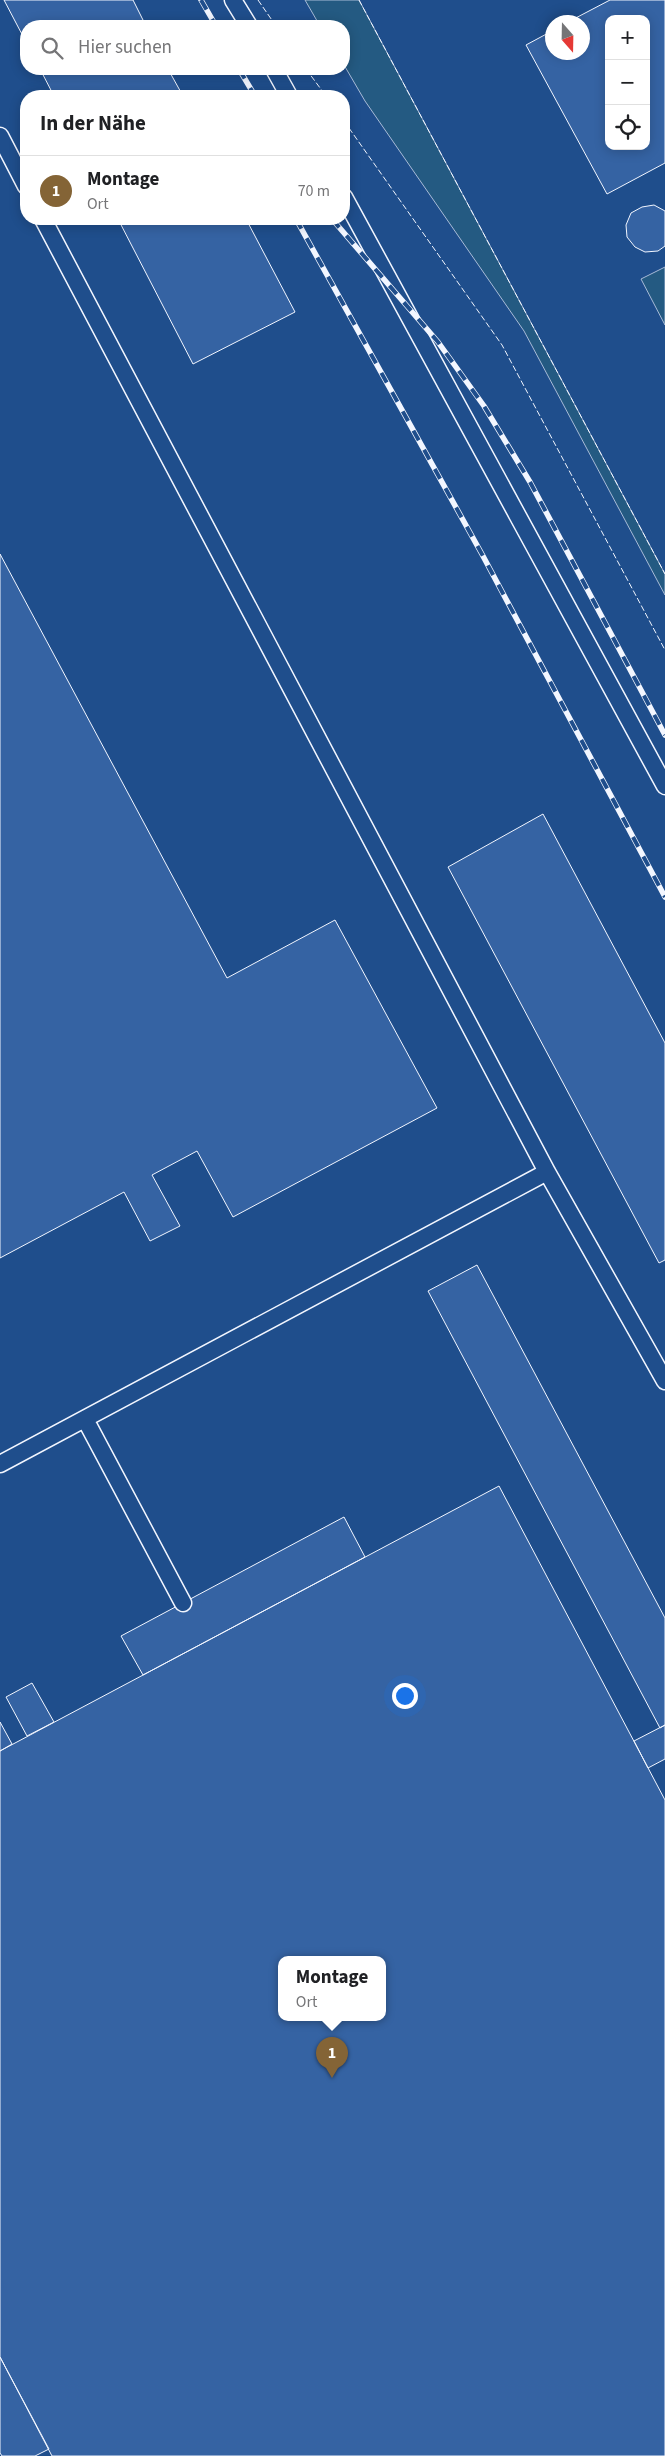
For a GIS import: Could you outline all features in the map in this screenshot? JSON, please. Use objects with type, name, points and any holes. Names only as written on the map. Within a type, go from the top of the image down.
[{"type":"lane","points":[[233,0],[245,20]]},
{"type":"lane","points":[[277,75],[286,90]]},
{"type":"lane","points":[[0,136],[20,174]]},
{"type":"lane","points":[[350,208],[665,786]]},
{"type":"lane","points":[[47,225],[547,1172],[665,1381]]},
{"type":"lane","points":[[0,1464],[547,1172]]},
{"type":"lane","points":[[85,1419],[183,1603]]},
{"type":"shaded area","points":[[305,0],[359,0],[665,574],[665,595],[524,331],[365,101],[350,75],[350,20],[317,20]]},
{"type":"shaded area","points":[[665,267],[665,325],[641,279]]},
{"type":"building","points":[[4,0],[133,0],[143,20],[20,20],[20,31]]},
{"type":"building","points":[[610,0],[665,0],[665,163],[607,194],[526,45],[545,35],[545,60],[590,60],[590,15],[581,15]]},
{"type":"building","points":[[43,75],[171,75],[180,90],[51,90]]},
{"type":"building","points":[[654,205],[665,211],[665,246],[658,251],[645,252],[635,247],[627,237],[626,225],[631,213],[642,207]]},
{"type":"building","points":[[121,225],[249,225],[295,312],[193,364]]},
{"type":"building","points":[[0,554],[227,978],[335,920],[437,1108],[233,1217],[197,1151],[152,1175],[180,1226],[150,1241],[124,1192],[0,1258]]},
{"type":"building","points":[[543,814],[665,1043],[665,1260],[659,1263],[448,867]]},
{"type":"building","points":[[477,1265],[665,1618],[665,1725],[660,1728],[428,1291]]},
{"type":"building","points":[[499,1486],[665,1800],[665,2456],[52,2456],[0,2357],[0,1751]]},
{"type":"building","points":[[344,1517],[365,1557],[143,1675],[121,1636]]},
{"type":"building","points":[[32,1683],[54,1722],[27,1736],[6,1697]]},
{"type":"building","points":[[0,1722],[12,1744],[0,1751]]},
{"type":"building","points":[[665,1725],[665,1759],[648,1768],[634,1741]]},
{"type":"building","points":[[0,2357],[49,2449],[35,2456],[2,2456],[0,2453]]},
{"type":"railway","points":[[201,0],[213,20]]},
{"type":"railway","points":[[243,75],[251,90]]},
{"type":"railway","points":[[299,225],[483,556],[665,897]]},
{"type":"railway","points":[[337,225],[438,342],[484,406],[530,482],[665,735]]},
{"type":"fence","points":[[258,0],[272,20]]},
{"type":"fence","points":[[359,0],[665,574]]},
{"type":"fence","points":[[310,75],[322,90]]},
{"type":"fence","points":[[350,130],[502,345],[665,650]]},
{"type":"place","name":"Montage","points":[[332,2078]]}]
